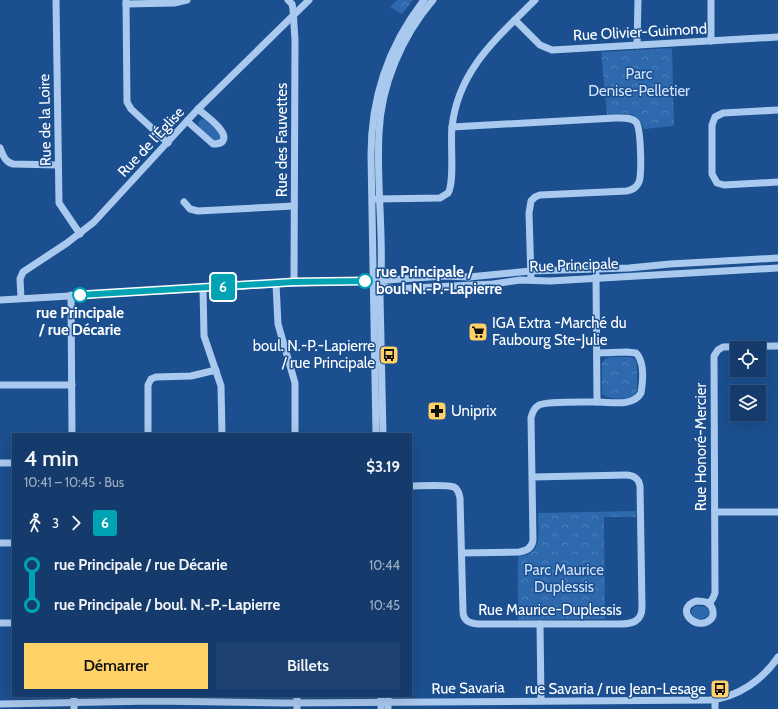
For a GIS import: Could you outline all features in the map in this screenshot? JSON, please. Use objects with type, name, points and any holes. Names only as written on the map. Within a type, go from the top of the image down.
[{"type":"street","name":"Rue de la Loire","points":[[56,0],[59,204],[80,234]]},
{"type":"street","points":[[168,143],[131,109],[127,102],[126,2],[178,3],[187,0]]},
{"type":"street","name":"Rue des Fauvettes","points":[[288,0],[293,5],[294,15],[294,282]]},
{"type":"street","name":"Rue de l'Église","points":[[21,298],[20,279],[23,272],[80,234],[94,222],[198,109],[309,0]]},
{"type":"street","points":[[384,433],[381,283],[371,137],[372,119],[387,63],[399,37],[424,0]]},
{"type":"street","points":[[376,433],[373,281],[378,133],[386,90],[394,66],[403,45],[415,24],[433,0]]},
{"type":"street","points":[[376,199],[440,198],[448,193],[451,182],[452,127],[459,97],[468,76],[482,54],[535,0]]},
{"type":"street","points":[[638,0],[638,45]]},
{"type":"street","points":[[711,0],[712,40]]},
{"type":"street","name":"Rue Olivier-Guimond","points":[[515,20],[540,46],[548,49],[778,37]]},
{"type":"street","points":[[187,121],[213,144],[219,144],[223,140],[224,137],[222,131],[198,109]]},
{"type":"street","points":[[778,110],[723,113],[715,117],[712,125],[712,174],[717,182],[724,185],[778,182]]},
{"type":"street","points":[[452,127],[615,118],[631,119],[638,125],[640,129],[640,181],[635,187],[627,191],[540,196],[535,197],[531,201],[529,213],[531,280]]},
{"type":"street","points":[[0,148],[4,159],[13,164],[58,165]]},
{"type":"street","points":[[184,202],[190,209],[198,212],[294,206]]},
{"type":"street","name":"Rue Principale","points":[[381,283],[444,276],[469,277],[530,271],[596,269],[778,258]]},
{"type":"street","name":"Rue Principale","points":[[0,300],[294,282],[373,281],[393,289],[531,280],[550,281],[778,268]]},
{"type":"street","points":[[596,269],[597,402]]},
{"type":"street","points":[[276,284],[278,324],[295,383],[295,433]]},
{"type":"street","points":[[203,288],[204,336],[221,386],[222,433]]},
{"type":"street","points":[[71,295],[72,433]]},
{"type":"street","name":"Rue Honoré-Mercier","points":[[709,604],[715,592],[714,356],[718,350],[723,347],[778,346]]},
{"type":"street","points":[[462,552],[519,552],[525,551],[530,547],[533,540],[531,418],[535,408],[544,404],[634,401],[641,393],[641,361],[636,354],[627,352],[597,353]]},
{"type":"street","points":[[148,433],[148,385],[151,379],[156,377],[191,376],[216,370]]},
{"type":"street","points":[[0,385],[72,385]]},
{"type":"street","points":[[0,463],[12,463]]},
{"type":"street","name":"Rue Maurice-Duplessis","points":[[412,486],[450,486],[458,491],[460,498],[463,616],[470,623],[626,624],[639,619],[642,614],[642,607],[640,486],[637,479],[630,475],[533,477]]},
{"type":"street","points":[[715,512],[778,512]]},
{"type":"street","points":[[0,543],[12,543]]},
{"type":"street","points":[[0,623],[12,623]]},
{"type":"street","points":[[540,624],[541,700]]},
{"type":"street","name":"Rue Savaria","points":[[0,704],[153,701],[297,703],[715,699],[739,692],[754,683],[764,674],[778,657]]},
{"type":"street","points":[[715,699],[715,709]]},
{"type":"street","points":[[467,709],[468,701]]},
{"type":"green space","points":[[397,0],[413,0],[402,14],[390,7]]},
{"type":"green space","name":"Parc Denise-Pelletier","points":[[672,48],[674,126],[644,129],[638,118],[629,114],[607,115],[601,52]]},
{"type":"green space","points":[[201,119],[204,119],[220,133],[221,138],[219,140],[213,140],[200,128],[198,123]]},
{"type":"green space","points":[[610,357],[630,357],[635,359],[637,364],[637,390],[634,396],[617,398],[602,394],[602,363],[605,359]]},
{"type":"green space","name":"Parc Maurice Duplessis","points":[[636,511],[636,517],[604,517],[605,619],[518,620],[518,556],[526,555],[532,552],[536,547],[539,535],[538,513]]},
{"type":"green space","points":[[695,606],[706,607],[709,611],[708,616],[703,619],[695,618],[691,611]]},
{"type":"bus line","name":"6","points":[[80,295],[294,282],[365,281]]},
{"type":"place","name":"rue Principale / boul. N.-P.-Lapierre","points":[[365,281]]},
{"type":"place","name":"rue Principale / rue Décarie","points":[[80,295]]},
{"type":"place","name":"IGA Extra -Marché du Faubourg Ste-Julie","points":[[478,332]]},
{"type":"place","name":"boul. N.-P.-Lapierre / rue Principale","points":[[389,355]]},
{"type":"place","name":"Uniprix","points":[[437,411]]},
{"type":"place","name":"rue Savaria / rue Jean-Lesage","points":[[720,689]]}]
